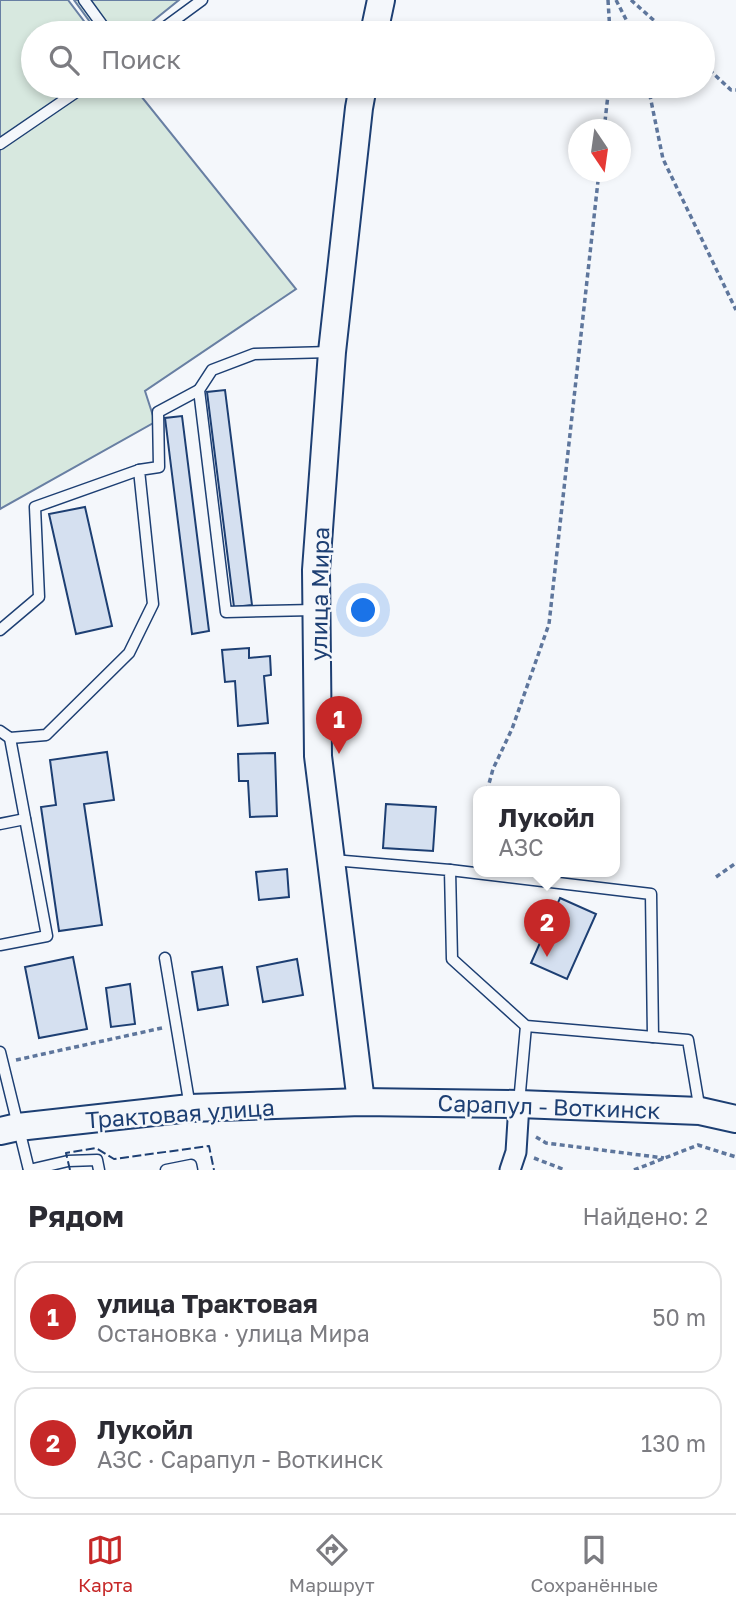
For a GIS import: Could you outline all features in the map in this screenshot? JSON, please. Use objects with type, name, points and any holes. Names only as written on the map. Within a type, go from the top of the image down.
[{"type":"main road","points":[[377,21],[382,0]]},
{"type":"main road","name":"улица Мира","points":[[361,98],[331,352],[316,570],[318,756],[361,1102]]},
{"type":"main road","name":"Трактовая улица","points":[[9,1129],[190,1108],[361,1102]]},
{"type":"main road","name":"Сарапул - Воткинск","points":[[361,1102],[518,1116],[700,1111],[736,1119]]},
{"type":"street","points":[[513,1161],[518,1116]]},
{"type":"lane","points":[[84,0],[99,21]]},
{"type":"lane","points":[[173,21],[202,0]]},
{"type":"lane","points":[[0,144],[67,98]]},
{"type":"lane","points":[[0,630],[39,597],[35,507],[139,470],[159,467],[158,412],[199,390],[212,370],[254,354],[331,352]]},
{"type":"lane","points":[[199,390],[226,612],[317,610]]},
{"type":"lane","points":[[0,731],[10,738],[46,735],[129,653],[153,604],[139,470]]},
{"type":"lane","points":[[0,945],[47,936],[10,738]]},
{"type":"lane","points":[[0,824],[25,819]]},
{"type":"lane","points":[[331,860],[473,873]]},
{"type":"lane","points":[[450,870],[452,959],[526,1026],[688,1040],[700,1111]]},
{"type":"lane","points":[[509,877],[651,894],[653,1037]]},
{"type":"lane","points":[[165,958],[190,1108]]},
{"type":"lane","points":[[518,1116],[526,1026]]},
{"type":"lane","points":[[1,1058],[9,1129],[29,1170],[68,1161],[97,1160],[99,1170]]},
{"type":"lane","points":[[166,1170],[191,1165],[192,1170]]},
{"type":"path","points":[[608,0],[609,21]]},
{"type":"path","points":[[616,0],[627,21]]},
{"type":"path","points":[[631,0],[654,21]]},
{"type":"path","points":[[715,75],[732,90],[736,90]]},
{"type":"path","points":[[605,119],[608,98]]},
{"type":"path","points":[[650,98],[663,159],[736,310]]},
{"type":"path","points":[[488,786],[493,769],[512,729],[549,624],[598,182]]},
{"type":"path","points":[[716,877],[736,863]]},
{"type":"path","points":[[1,1058],[176,1025]]},
{"type":"path","points":[[518,1116],[546,1143],[664,1158]]},
{"type":"path","points":[[635,1170],[698,1145],[736,1157]]},
{"type":"path","points":[[513,1161],[565,1170]]},
{"type":"shaded area","points":[[0,0],[68,0],[84,21],[21,21],[21,98],[143,98],[296,289],[145,391],[155,422],[0,509]]},
{"type":"shaded area","points":[[74,0],[179,0],[153,21],[89,21]]},
{"type":"building","points":[[225,390],[252,605],[234,607],[207,392]]},
{"type":"building","points":[[182,416],[209,631],[192,634],[165,418]]},
{"type":"building","points":[[85,507],[112,626],[76,634],[49,514]]},
{"type":"building","points":[[249,648],[249,658],[270,656],[271,675],[264,676],[268,723],[238,726],[235,681],[225,682],[222,650]]},
{"type":"building","points":[[107,752],[114,800],[84,804],[102,925],[59,931],[41,807],[56,805],[50,760]]},
{"type":"building","points":[[275,753],[277,816],[250,817],[248,781],[239,781],[238,754]]},
{"type":"building","points":[[386,804],[436,807],[433,851],[383,848]]},
{"type":"building","points":[[287,869],[289,897],[259,900],[256,872]]},
{"type":"building","points":[[560,898],[596,914],[567,979],[531,963]]},
{"type":"building","points":[[73,957],[87,1029],[39,1038],[25,967]]},
{"type":"building","points":[[297,959],[303,995],[263,1002],[257,967]]},
{"type":"building","points":[[222,967],[228,1005],[198,1010],[192,972]]},
{"type":"building","points":[[130,984],[135,1024],[111,1027],[106,988]]},
{"type":"fence","points":[[70,1170],[66,1153],[96,1148],[114,1159],[209,1146],[214,1170]]},
{"type":"place","name":"улица Трактовая","points":[[339,754]]},
{"type":"place","name":"Лукойл","points":[[547,957]]}]
